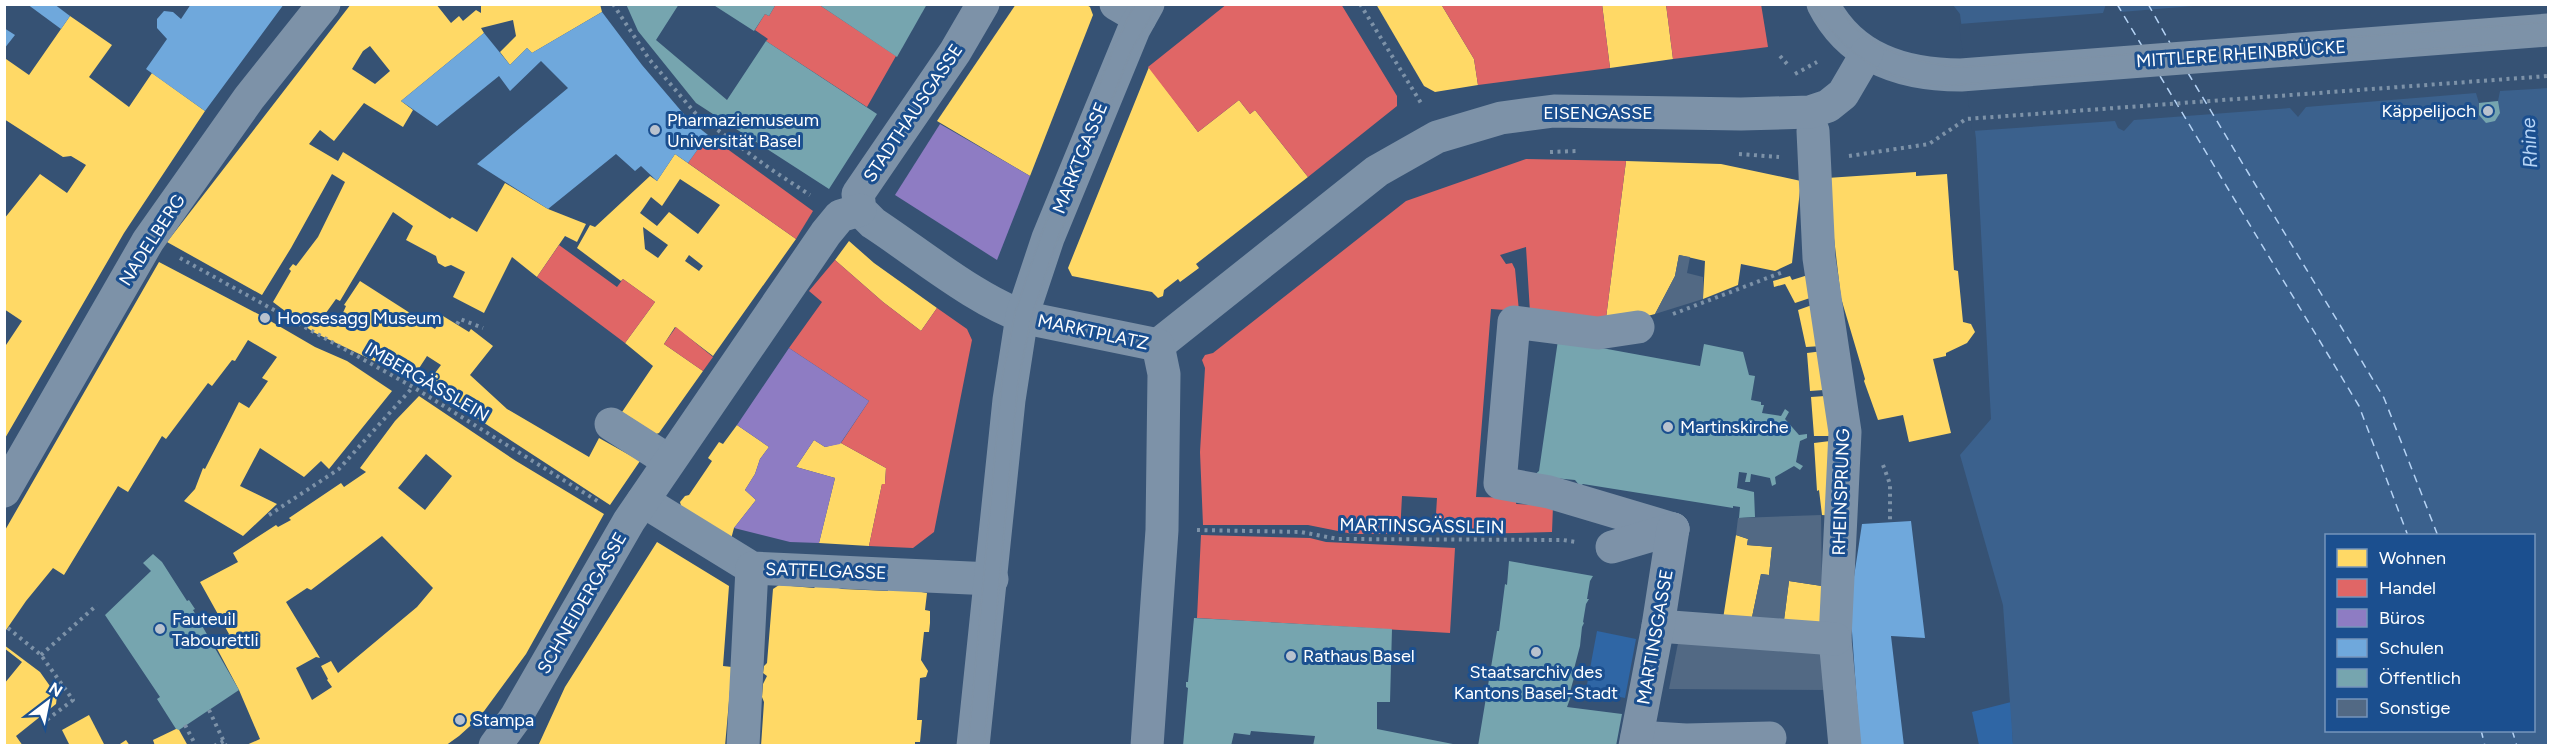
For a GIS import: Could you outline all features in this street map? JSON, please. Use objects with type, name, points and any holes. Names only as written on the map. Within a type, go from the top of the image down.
[{"type":"street","name":"NADELBERG","points":[[4,491],[148,241],[249,98],[324,4]]},
{"type":"street","name":"STADTHAUSGASSE","points":[[850,213],[858,195],[955,52],[983,4]]},
{"type":"street","points":[[1823,4],[1829,16],[1851,42],[1867,53]]},
{"type":"street","name":"MARKTGASSE","points":[[1022,316],[1052,227],[1134,9]]},
{"type":"street","name":"MITTLERE RHEINBRÜCKE","points":[[1867,53],[1892,66],[1933,75],[1961,75],[2548,30]]},
{"type":"street","name":"EISENGASSE","points":[[1158,345],[1377,171],[1437,137],[1501,118],[1554,111],[1732,114],[1809,112],[1828,106],[1843,94],[1867,53]]},
{"type":"street","name":"RHEINSPRUNG","points":[[1813,131],[1819,258],[1845,432],[1835,639],[1845,746]]},
{"type":"street","points":[[850,213],[873,223],[986,299],[1022,316]]},
{"type":"street","name":"SCHNEIDERGASSE","points":[[495,746],[516,717],[629,521],[669,461],[850,213]]},
{"type":"street","name":"MARKTPLATZ","points":[[973,746],[1009,400],[1022,316],[1158,345],[1164,374],[1162,530],[1147,746]]},
{"type":"street","points":[[1638,327],[1598,333],[1514,322],[1500,483],[1549,492],[1672,529]]},
{"type":"street","points":[[611,424],[669,461]]},
{"type":"street","name":"SATTELGASSE","points":[[643,501],[752,568],[992,579]]},
{"type":"street","points":[[1612,548],[1672,529]]},
{"type":"street","name":"MARTINSGASSE","points":[[1636,741],[1658,626],[1672,529]]},
{"type":"street","points":[[743,746],[752,568]]},
{"type":"street","points":[[1658,626],[1835,639]]},
{"type":"street","points":[[1636,741],[1770,738]]},
{"type":"path","points":[[613,4],[649,59],[696,114],[769,168],[850,213]]},
{"type":"path","points":[[1360,4],[1424,108]]},
{"type":"path","points":[[1780,56],[1788,65]]},
{"type":"path","points":[[1966,119],[2548,76]]},
{"type":"path","name":"IMBERGÄSSLEIN","points":[[178,257],[412,387],[607,507]]},
{"type":"path","points":[[1638,327],[1786,270]]},
{"type":"path","points":[[457,324],[460,319],[483,328]]},
{"type":"path","points":[[269,514],[339,469],[412,387]]},
{"type":"path","name":"MARTINSGÄSSLEIN","points":[[1231,531],[1301,532],[1338,539],[1563,540],[1612,548]]},
{"type":"path","points":[[41,655],[97,605]]},
{"type":"path","points":[[8,628],[41,655],[73,700],[44,722]]},
{"type":"path","points":[[209,710],[225,743],[214,746]]},
{"type":"path","points":[[185,725],[196,746]]},
{"type":"shaded area","points":[[1597,631],[1636,639],[1625,698],[1586,690]]},
{"type":"shaded area","points":[[2011,702],[2013,745],[1979,745],[1972,712]]},
{"type":"water","name":"Rhine","points":[[1953,5],[2548,5],[2548,745],[2013,745],[2003,605],[1960,455],[1991,419],[1976,139],[1960,14]]},
{"type":"pier","points":[[2106,4],[2116,5],[2121,12],[2217,4],[2548,5],[2548,88],[2500,91],[2498,101],[2479,103],[2476,93],[2306,107],[2298,117],[2290,108],[2134,120],[2124,131],[2118,128],[2115,121],[1972,131],[1959,24],[2103,13]]},
{"type":"building: Wohnen","points":[[351,4],[436,4],[451,23],[459,16],[463,21],[476,10],[481,13],[481,4],[600,4],[602,12],[532,53],[527,48],[510,65],[500,52],[516,36],[513,20],[481,28],[484,33],[401,101],[413,110],[403,127],[364,103],[334,141],[320,130],[309,144],[338,161],[343,152],[450,219],[452,217],[477,232],[505,183],[548,209],[586,224],[577,242],[565,236],[537,277],[512,257],[484,313],[453,297],[465,272],[451,265],[445,267],[438,263],[436,256],[406,240],[413,226],[393,212],[340,301],[336,299],[323,317],[338,324],[346,306],[344,305],[360,281],[435,329],[443,316],[469,332],[471,329],[493,346],[470,375],[507,409],[589,457],[599,438],[640,461],[610,505],[426,385],[441,365],[427,356],[412,379],[313,332],[273,302],[291,271],[289,269],[293,264],[296,266],[318,237],[345,182],[332,174],[262,295],[167,242]],"holes":[[[370,46],[390,71],[375,84],[352,69],[363,51]]]},
{"type":"building: Wohnen","points":[[1016,4],[1085,4],[1090,7],[1093,15],[1030,176],[937,121]]},
{"type":"building: Wohnen","points":[[1376,4],[1441,4],[1474,59],[1478,85],[1435,92],[1424,86]]},
{"type":"building: Wohnen","points":[[1602,4],[1666,4],[1673,59],[1610,68]]},
{"type":"building: Wohnen","points":[[70,16],[112,45],[89,77],[129,107],[152,73],[205,111],[124,233],[4,440],[4,348],[22,321],[4,309],[4,219],[40,174],[67,193],[86,165],[71,156],[63,157],[4,119],[4,62],[6,59],[29,75]]},
{"type":"building: Wohnen","points":[[1149,67],[1198,132],[1239,100],[1250,114],[1255,110],[1308,177],[1196,264],[1199,268],[1180,282],[1178,279],[1164,290],[1163,296],[1158,298],[1152,292],[1072,276],[1068,268]]},
{"type":"building: Wohnen","points":[[675,154],[796,239],[713,356],[675,327],[664,344],[703,371],[659,433],[656,434],[622,412],[653,366],[625,343],[655,302],[623,279],[621,281],[577,248],[590,225],[595,227],[650,176],[657,181]],"holes":[[[680,179],[720,205],[698,234],[669,212],[657,226],[640,213],[651,197],[662,206]],[[643,227],[668,245],[658,258],[645,249]],[[689,255],[703,266],[699,271],[685,261]]]},
{"type":"building: Wohnen","points":[[1626,161],[1721,164],[1801,181],[1792,263],[1775,271],[1741,264],[1738,285],[1703,299],[1705,261],[1679,255],[1675,276],[1655,314],[1636,319],[1606,318]]},
{"type":"building: Wohnen","points":[[1916,172],[1916,176],[1947,174],[1954,270],[1958,271],[1963,322],[1971,324],[1975,332],[1967,343],[1946,353],[1946,356],[1933,359],[1951,433],[1909,442],[1903,415],[1878,420],[1864,381],[1841,298],[1827,178]]},
{"type":"building: Wohnen","points":[[849,241],[874,263],[937,308],[921,331],[883,302],[835,260]]},
{"type":"building: Wohnen","points":[[159,262],[315,347],[347,361],[392,391],[329,469],[321,461],[304,477],[260,448],[240,486],[277,504],[243,536],[184,501],[195,489],[203,468],[205,469],[239,402],[249,408],[268,381],[262,378],[277,357],[248,340],[235,361],[232,360],[212,386],[208,383],[166,439],[162,436],[128,492],[118,486],[64,575],[53,568],[4,633],[4,532]]},
{"type":"building: Wohnen","points":[[1808,275],[1826,345],[1833,435],[1829,436],[1814,436],[1811,397],[1825,396],[1824,390],[1810,391],[1807,353],[1823,351],[1822,346],[1806,347],[1798,310],[1812,305],[1810,298],[1795,303],[1785,284],[1774,287],[1773,281],[1790,276],[1792,280]]},
{"type":"building: Wohnen","points":[[419,396],[516,461],[604,514],[526,654],[479,718],[445,746],[244,746],[260,739],[239,690],[214,643],[229,634],[200,582],[238,562],[233,553],[276,525],[278,527],[291,520],[289,518],[341,483],[344,487],[366,472],[360,468],[395,421]],"holes":[[[426,454],[452,476],[425,510],[398,488]],[[382,536],[433,588],[417,607],[338,673],[331,661],[321,666],[332,687],[312,700],[296,668],[316,657],[320,658],[286,602],[307,588],[311,590]]]},
{"type":"building: Wohnen","points":[[737,425],[769,447],[760,459],[755,474],[745,490],[756,500],[734,528],[731,539],[682,509],[680,502],[689,495],[712,461],[708,458],[719,442],[723,444]]},
{"type":"building: Wohnen","points":[[814,440],[825,447],[841,443],[886,468],[885,484],[882,484],[869,546],[819,543],[835,478],[796,467]]},
{"type":"building: Wohnen","points":[[1830,441],[1835,516],[1822,515],[1819,490],[1817,491],[1814,443]]},
{"type":"building: Wohnen","points":[[1736,535],[1748,539],[1747,545],[1772,547],[1769,575],[1761,574],[1751,622],[1723,619]]},
{"type":"building: Wohnen","points":[[657,542],[729,586],[723,666],[732,667],[725,746],[538,746],[565,687]]},
{"type":"building: Wohnen","points":[[1789,581],[1822,586],[1820,622],[1783,628]]},
{"type":"building: Wohnen","points":[[819,583],[842,589],[888,591],[888,586],[927,593],[925,610],[930,611],[930,623],[929,632],[924,632],[921,660],[928,671],[926,677],[920,678],[917,720],[922,720],[920,742],[915,742],[915,746],[761,746],[763,684],[767,676],[763,673],[767,663],[773,589],[779,585],[814,588]]},
{"type":"building: Wohnen","points":[[4,645],[40,672],[57,696],[56,704],[16,736],[23,746],[4,746],[4,684],[22,662],[4,648]]},
{"type":"building: Wohnen","points":[[89,715],[105,746],[70,746],[62,730]]},
{"type":"building: Wohnen","points":[[178,728],[188,746],[155,746],[153,740]]},
{"type":"building: Wohnen","points":[[126,740],[130,746],[117,746]]},
{"type":"building: Handel","points":[[776,4],[818,4],[896,56],[867,107],[766,41],[768,39],[755,30],[765,14],[769,16]]},
{"type":"building: Handel","points":[[1227,4],[1341,4],[1397,96],[1397,106],[1308,177],[1255,110],[1250,114],[1239,100],[1198,132],[1148,67]]},
{"type":"building: Handel","points":[[1441,4],[1602,4],[1610,68],[1478,85],[1474,59]]},
{"type":"building: Handel","points":[[1666,4],[1761,4],[1768,47],[1673,59]]},
{"type":"building: Handel","points":[[708,135],[813,211],[796,239],[688,163]]},
{"type":"building: Handel","points":[[1526,159],[1626,161],[1606,318],[1530,312],[1526,247],[1500,255],[1506,264],[1512,263],[1515,269],[1519,311],[1491,309],[1476,497],[1517,498],[1516,504],[1553,506],[1552,532],[1469,534],[1470,531],[1435,530],[1437,498],[1402,496],[1400,534],[1353,534],[1308,525],[1203,525],[1200,452],[1205,368],[1202,360],[1205,355],[1213,353],[1406,201]]},
{"type":"building: Handel","points":[[559,245],[617,287],[623,279],[655,302],[625,343],[537,277]]},
{"type":"building: Handel","points":[[835,260],[883,302],[921,331],[937,308],[967,329],[972,340],[934,532],[913,548],[869,546],[882,484],[885,484],[886,468],[841,443],[869,401],[789,348],[822,302],[809,291]]},
{"type":"building: Handel","points":[[676,327],[713,357],[703,371],[664,344]]},
{"type":"building: Handel","points":[[1201,535],[1310,538],[1326,542],[1455,548],[1450,633],[1197,618]]},
{"type":"building: Büros","points":[[940,124],[1030,176],[997,260],[895,195]]},
{"type":"building: Büros","points":[[789,348],[869,401],[840,444],[825,447],[814,440],[796,467],[835,478],[819,543],[790,542],[734,528],[756,500],[745,490],[755,474],[760,459],[769,447],[737,425]]},
{"type":"building: Schulen","points":[[27,4],[54,4],[70,16],[61,29]]},
{"type":"building: Schulen","points":[[191,4],[284,4],[205,111],[146,69],[167,39],[157,28],[157,19],[164,11],[173,12],[181,19]]},
{"type":"building: Schulen","points":[[602,12],[642,65],[688,119],[708,135],[688,163],[675,154],[657,181],[641,166],[635,171],[616,154],[548,209],[477,164],[568,88],[541,61],[510,91],[499,76],[437,126],[401,101],[484,33],[510,65],[527,48],[532,53]]},
{"type":"building: Schulen","points":[[4,28],[15,35],[4,49]]},
{"type":"building: Schulen","points":[[1911,521],[1925,638],[1891,636],[1904,746],[1860,746],[1850,603],[1862,524]]},
{"type":"building: Öffentlich","points":[[626,4],[679,4],[656,40],[727,100],[766,41],[877,114],[829,189],[696,103],[638,31]]},
{"type":"building: Öffentlich","points":[[712,4],[776,4],[769,16],[765,14],[754,31]]},
{"type":"building: Öffentlich","points":[[818,4],[927,4],[897,57]]},
{"type":"building: Öffentlich","points":[[2498,101],[2500,113],[2495,121],[2486,123],[2479,115],[2479,103]]},
{"type":"building: Öffentlich","name":"Martinskirche","points":[[1558,340],[1700,366],[1704,344],[1743,352],[1749,375],[1755,376],[1751,400],[1764,405],[1762,413],[1781,416],[1785,409],[1789,412],[1785,419],[1799,435],[1807,434],[1807,438],[1800,441],[1796,462],[1803,466],[1800,470],[1794,466],[1775,477],[1776,484],[1772,486],[1770,478],[1751,474],[1750,482],[1745,482],[1747,473],[1739,472],[1737,488],[1754,492],[1755,517],[1739,518],[1740,507],[1733,506],[1733,508],[1583,484],[1580,486],[1575,480],[1533,476],[1539,471]]},
{"type":"building: Öffentlich","name":"Fauteuil Tabourettli","points":[[153,554],[162,562],[187,601],[189,600],[195,609],[193,610],[239,690],[179,730],[176,729],[157,699],[160,697],[105,615],[151,571],[143,563]]},
{"type":"building: Öffentlich","name":"Staatsarchiv des Kantons Basel-Stadt","points":[[1509,561],[1593,576],[1590,581],[1587,599],[1589,599],[1586,604],[1571,696],[1567,707],[1622,714],[1616,746],[1478,746],[1497,631],[1499,631],[1505,584],[1507,585]]},
{"type":"building: Öffentlich","name":"Rathaus Basel","points":[[1194,618],[1392,629],[1390,702],[1377,702],[1377,729],[1463,746],[1313,746],[1315,736],[1251,731],[1250,735],[1234,733],[1231,746],[1183,746],[1188,688],[1186,682],[1188,682]]},
{"type":"building: Sonstige","points":[[1679,255],[1690,257],[1687,273],[1703,277],[1703,299],[1655,314],[1675,276]]},
{"type":"building: Sonstige","points":[[1821,515],[1822,586],[1789,581],[1783,628],[1751,622],[1761,574],[1769,575],[1772,547],[1747,545],[1748,539],[1736,535],[1738,518]]},
{"type":"building: Sonstige","points":[[1678,643],[1828,650],[1831,690],[1669,689]]},
{"type":"ferry route","points":[[2117,4],[2142,46]]},
{"type":"ferry route","points":[[2148,4],[2170,43]]},
{"type":"ferry route","points":[[2188,73],[2384,398],[2437,534]]},
{"type":"ferry route","points":[[2160,76],[2359,406],[2407,534]]},
{"type":"ferry route","points":[[2482,732],[2485,746]]},
{"type":"ferry route","points":[[2513,732],[2517,746]]},
{"type":"tram line","points":[[968,746],[1002,379],[1015,313],[1039,241],[1078,139],[1114,47],[1135,4]]},
{"type":"tram line","points":[[984,746],[1018,383],[1031,319],[1055,246],[1131,51],[1158,4]]},
{"type":"tram line","points":[[1814,4],[1837,37],[1866,62],[1901,78],[1940,86],[2548,40]]},
{"type":"tram line","points":[[1837,4],[1848,20],[1876,43],[1909,58],[1963,67],[2548,22]]},
{"type":"place","name":"Käppelijoch","points":[[2488,111]]},
{"type":"place","name":"Pharmaziemuseum Universität Basel","points":[[655,130]]},
{"type":"place","name":"Hoosesagg Museum","points":[[265,318]]},
{"type":"place","name":"Martinskirche","points":[[1668,427]]},
{"type":"place","name":"Fauteuil Tabourettli","points":[[160,629]]},
{"type":"place","name":"Staatsarchiv des Kantons Basel-Stadt","points":[[1536,652]]},
{"type":"place","name":"Rathaus Basel","points":[[1291,656]]},
{"type":"place","name":"Stampa","points":[[460,720]]}]
